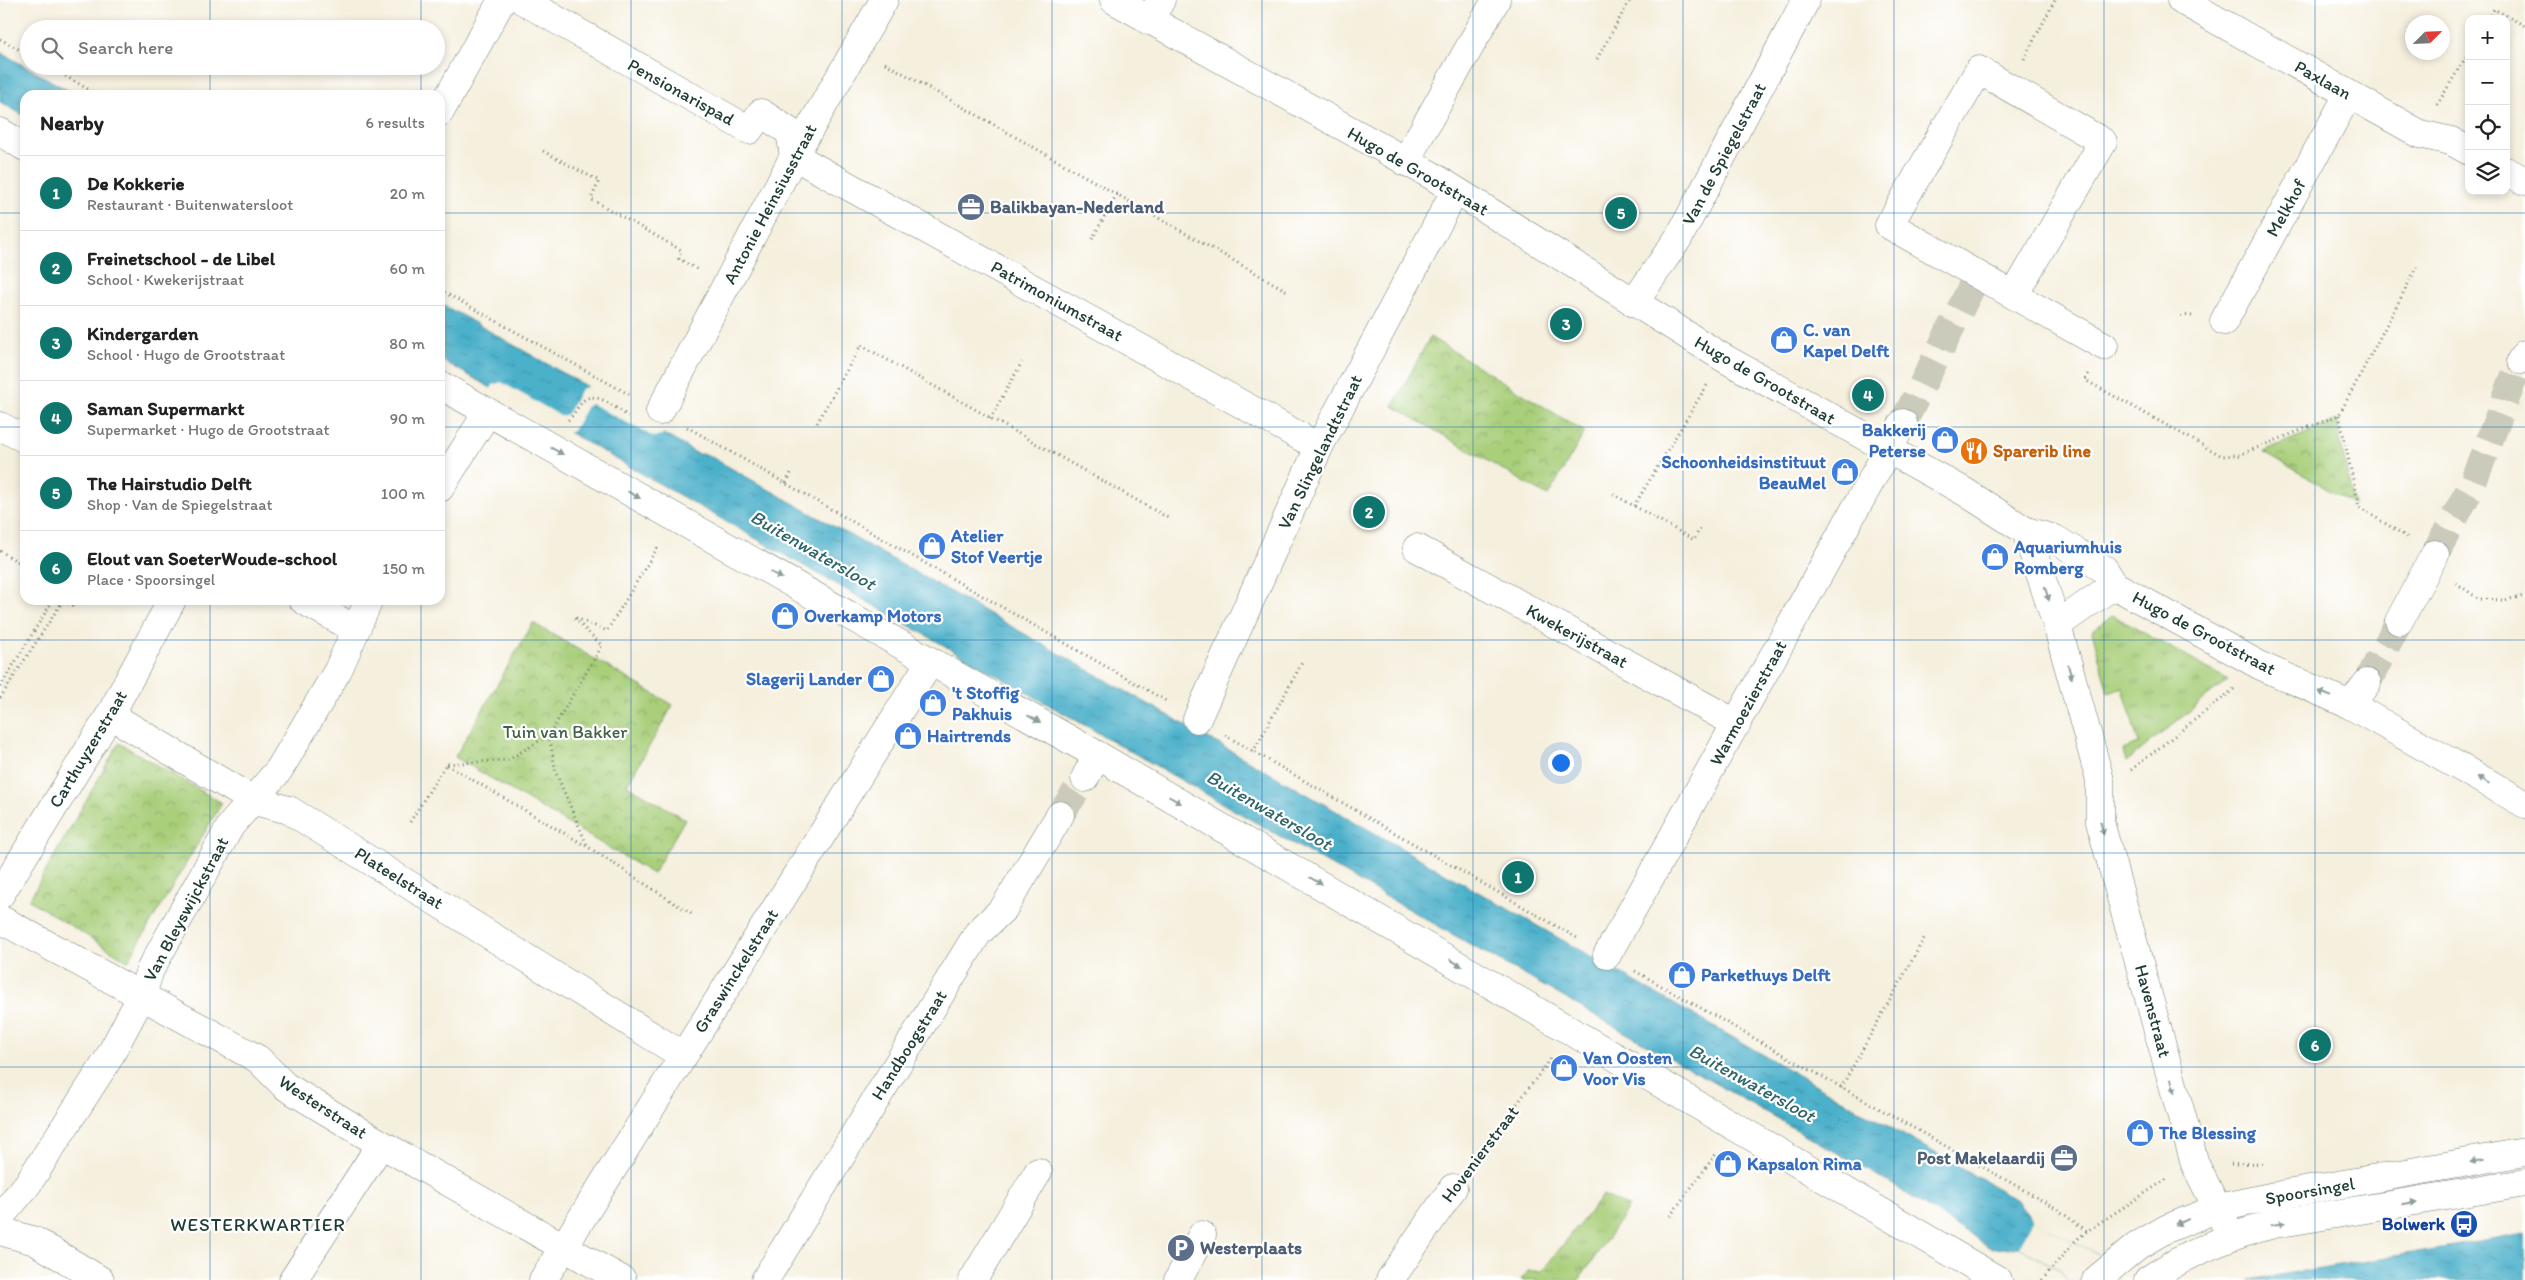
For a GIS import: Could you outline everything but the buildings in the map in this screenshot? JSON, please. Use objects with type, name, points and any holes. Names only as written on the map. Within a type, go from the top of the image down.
[{"type":"street","points":[[445,103],[502,0]]},
{"type":"street","name":"Pensionarispad","points":[[522,0],[749,130],[761,113],[790,132],[794,156]]},
{"type":"street","name":"Antonie Heinsiusstraat","points":[[660,411],[794,156],[884,0]]},
{"type":"street","name":"Hugo de Grootstraat","points":[[1114,0],[1155,10],[1455,191],[1722,357],[1889,452],[1965,492],[2026,531],[2055,539],[2104,568],[2114,585],[2261,666],[2350,705],[2525,804]]},
{"type":"street","points":[[1405,162],[1496,0]]},
{"type":"street","name":"Van de Spiegelstraat","points":[[1634,303],[1679,237],[1806,0]]},
{"type":"street","name":"Paxlaan","points":[[2181,0],[2420,134],[2450,141],[2467,150]]},
{"type":"street","points":[[2014,295],[2103,142],[1979,70],[1889,225],[2104,346]]},
{"type":"street","name":"Melkhof","points":[[2224,320],[2348,95]]},
{"type":"street","points":[[0,132],[20,144]]},
{"type":"street","name":"Patrimoniumstraat","points":[[794,156],[1319,447]]},
{"type":"street","points":[[2510,173],[2525,181]]},
{"type":"street","name":"Van Slingelandtstraat","points":[[1197,718],[1319,447],[1455,191]]},
{"type":"street","points":[[445,388],[930,662],[1091,766],[1572,1030],[1998,1280]]},
{"type":"street","points":[[445,480],[487,413]]},
{"type":"street","name":"Warmoezierstraat","points":[[1607,955],[1889,452],[1903,423]]},
{"type":"street","points":[[0,426],[20,436]]},
{"type":"street","name":"Havenstraat","points":[[2026,531],[2057,626],[2100,780],[2100,822],[2195,1164],[2231,1236]]},
{"type":"street","name":"Kwekerijstraat","points":[[1417,548],[1737,724]]},
{"type":"street","points":[[2399,621],[2435,554]]},
{"type":"street","points":[[2057,626],[2114,585]]},
{"type":"street","name":"Carthuyzerstraat","points":[[0,896],[110,715],[169,605]]},
{"type":"street","points":[[312,605],[355,629]]},
{"type":"street","name":"Van Bleyswijckstraat","points":[[0,1217],[27,1185],[107,1061],[141,997],[150,970],[231,825],[254,801],[279,770],[333,678],[367,605]]},
{"type":"street","name":"Graswinckelstraat","points":[[543,1280],[682,1055],[827,829],[930,662]]},
{"type":"street","points":[[2350,705],[2367,684]]},
{"type":"street","name":"Plateelstraat","points":[[110,715],[254,801],[289,810],[682,1055]]},
{"type":"street","name":"Handboogstraat","points":[[765,1280],[978,933],[1004,908],[1060,816]]},
{"type":"street","name":"Westerstraat","points":[[0,919],[258,1059],[285,1086],[381,1144],[622,1280]]},
{"type":"street","points":[[293,1280],[381,1144]]},
{"type":"street","name":"Spoorsingel","points":[[2103,1274],[2137,1246],[2166,1229],[2218,1208],[2275,1196],[2525,1152]]},
{"type":"street","points":[[972,1280],[1038,1172]]},
{"type":"street","name":"Spoorsingel","points":[[2148,1280],[2181,1259],[2231,1236],[2274,1224],[2525,1183]]},
{"type":"street","name":"Hovenierstraat","points":[[1390,1280],[1453,1188]]},
{"type":"street","points":[[0,1231],[35,1241],[100,1280]]},
{"type":"street","points":[[1178,1280],[1202,1235]]},
{"type":"path","points":[[1596,59],[1630,0]]},
{"type":"path","points":[[2009,87],[2055,0]]},
{"type":"path","points":[[2490,15],[2494,8],[2506,15]]},
{"type":"path","points":[[2510,17],[2525,26]]},
{"type":"path","points":[[0,39],[20,50]]},
{"type":"path","points":[[2420,134],[2465,59]]},
{"type":"path","points":[[879,60],[1289,292]]},
{"type":"path","points":[[64,75],[89,90]]},
{"type":"path","points":[[543,151],[599,181],[591,199],[681,250],[679,259],[727,286]]},
{"type":"path","points":[[1092,239],[1117,194]]},
{"type":"path","points":[[2359,507],[2340,415],[2417,266]]},
{"type":"path","points":[[445,293],[660,411],[1607,955],[2054,1208],[2087,1231]]},
{"type":"path","points":[[817,423],[861,345],[1170,519]]},
{"type":"path","points":[[2104,346],[2086,380],[2222,456],[2239,455],[2340,415]]},
{"type":"path","points":[[990,419],[1022,362]]},
{"type":"path","points":[[1634,506],[1704,390]]},
{"type":"path","points":[[566,422],[588,397],[597,398],[631,418]]},
{"type":"path","points":[[786,483],[791,474]]},
{"type":"path","points":[[1613,494],[1694,540],[1700,528]]},
{"type":"path","points":[[446,764],[508,760],[549,735],[602,646],[574,617],[607,631],[675,519]]},
{"type":"path","points":[[0,551],[20,563]]},
{"type":"path","points":[[0,687],[50,605]]},
{"type":"path","points":[[0,698],[60,605]]},
{"type":"path","points":[[1252,752],[1302,663]]},
{"type":"path","points":[[2100,780],[2135,769],[2261,666]]},
{"type":"path","points":[[549,735],[556,773],[588,847]]},
{"type":"path","points":[[410,822],[446,764]]},
{"type":"path","points":[[446,764],[588,847],[693,915]]},
{"type":"path","points":[[1841,1088],[1926,935]]},
{"type":"path","name":"Hovenierstraat","points":[[1453,1188],[1572,1030]]},
{"type":"path","points":[[1670,1216],[1736,1127]]},
{"type":"path","points":[[2042,1280],[2074,1242],[2087,1231],[2156,1186],[2195,1164]]},
{"type":"green space","points":[[1430,337],[1585,432],[1548,496],[1393,406]]},
{"type":"green space","points":[[2336,421],[2354,505],[2263,451]]},
{"type":"green space","points":[[2112,615],[2228,680],[2126,762],[2123,750],[2139,744],[2123,688],[2108,693],[2092,631]]},
{"type":"green space","name":"Tuin van Bakker","points":[[533,623],[673,705],[627,785],[685,819],[653,874],[455,757]]},
{"type":"green space","points":[[119,743],[222,803],[128,961],[29,900]]},
{"type":"green space","points":[[1603,1195],[1629,1207],[1579,1280],[1521,1280],[1528,1271],[1542,1271]]},
{"type":"water","points":[[0,52],[20,63],[20,75],[41,75],[67,90],[20,90],[20,113],[0,102]]},
{"type":"water","name":"Buitenwatersloot","points":[[445,306],[658,427],[660,432],[698,454],[706,454],[1161,711],[2014,1198],[2033,1221],[2098,1255],[2119,1280],[2068,1280],[2061,1270],[2018,1247],[1993,1249],[1885,1180],[445,362]]},
{"type":"water","points":[[2525,1234],[2525,1280],[2250,1280]]},
{"type":"pier","points":[[501,382],[561,416],[567,414],[581,389],[590,386],[659,425],[664,431],[662,435],[654,437],[592,404],[587,406],[573,431],[565,434],[490,390],[493,385]]},
{"type":"pier","points":[[2033,1220],[2098,1255],[2119,1280],[2068,1280],[2061,1270],[2018,1247]]},
{"type":"tunnel","points":[[1903,423],[1977,276]]},
{"type":"tunnel","points":[[2435,554],[2471,487],[2521,360]]},
{"type":"tunnel","points":[[2367,683],[2399,621]]},
{"type":"tunnel","points":[[1060,815],[1085,778]]},
{"type":"place","name":"Balikbayan-Nederland","points":[[971,207]]},
{"type":"place","name":"The Hairstudio Delft","points":[[1621,213]]},
{"type":"place","name":"Kindergarden","points":[[1566,324]]},
{"type":"place","name":"C. van Kapel Delft","points":[[1784,340]]},
{"type":"place","name":"Saman Supermarkt","points":[[1868,395]]},
{"type":"place","name":"Bakkerij Peterse","points":[[1945,440]]},
{"type":"place","name":"Sparerib line","points":[[1974,451]]},
{"type":"place","name":"Schoonheidsinstituut BeauMel","points":[[1845,472]]},
{"type":"place","name":"Freinetschool - de Libel","points":[[1369,512]]},
{"type":"place","name":"Atelier Stof Veertje","points":[[932,546]]},
{"type":"place","name":"Aquariumhuis Romberg","points":[[1995,557]]},
{"type":"place","name":"Overkamp Motors","points":[[785,616]]},
{"type":"place","name":"Slagerij Lander","points":[[881,679]]},
{"type":"place","name":"'t Stoffig Pakhuis","points":[[933,703]]},
{"type":"place","name":"Hairtrends","points":[[908,736]]},
{"type":"place","name":"De Kokkerie","points":[[1518,877]]},
{"type":"place","name":"Parkethuys Delft","points":[[1682,975]]},
{"type":"place","name":"Elout van SoeterWoude-school","points":[[2315,1045]]},
{"type":"place","name":"Van Oosten Voor Vis","points":[[1564,1068]]},
{"type":"place","name":"The Blessing","points":[[2140,1133]]},
{"type":"place","name":"Post Makelaardij","points":[[2064,1158]]},
{"type":"place","name":"Kapsalon Rima","points":[[1728,1164]]},
{"type":"place","name":"Bolwerk","points":[[2464,1224]]},
{"type":"place","name":"Westerplaats","points":[[1181,1248]]},
{"type":"district","name":"WESTERKWARTIER","points":[[258,1224]]}]
